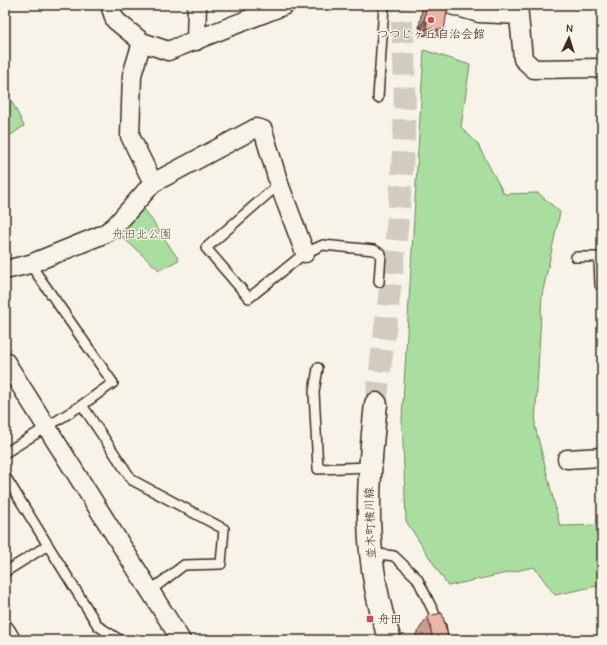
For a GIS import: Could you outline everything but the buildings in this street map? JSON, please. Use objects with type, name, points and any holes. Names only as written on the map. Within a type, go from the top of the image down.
[{"type":"street","points":[[110,5],[115,20],[142,42],[168,51],[285,5]]},
{"type":"street","points":[[196,41],[197,5]]},
{"type":"street","points":[[451,5],[478,9],[519,10],[523,59],[534,69],[602,68]]},
{"type":"street","points":[[142,42],[132,75],[130,136],[153,183]]},
{"type":"street","points":[[5,270],[30,264],[104,234],[115,226],[153,183],[256,128],[263,130],[279,184],[305,253]]},
{"type":"street","points":[[5,361],[181,640]]},
{"type":"street","name":"並木町横川線","points":[[376,404],[369,467],[369,535],[380,602],[390,640]]},
{"type":"street","points":[[567,459],[602,457]]},
{"type":"street","points":[[5,630],[12,640]]},
{"type":"lane","points":[[378,98],[384,5]]},
{"type":"lane","points":[[279,184],[206,248],[249,298],[305,253],[323,245],[375,245],[381,254],[379,282]]},
{"type":"lane","points":[[576,257],[599,257],[600,285],[602,285]]},
{"type":"lane","points":[[5,453],[47,428],[113,383],[30,264]]},
{"type":"lane","points":[[318,368],[314,392],[318,469],[369,467]]},
{"type":"lane","points":[[82,405],[132,480],[224,529],[221,564],[184,564],[150,591]]},
{"type":"lane","points":[[5,476],[98,626],[120,640]]},
{"type":"lane","points":[[5,572],[48,545]]},
{"type":"lane","points":[[371,553],[394,556],[417,578],[441,627],[443,640]]},
{"type":"green space","points":[[424,50],[470,65],[461,127],[477,143],[504,194],[538,193],[560,212],[542,295],[535,426],[560,526],[602,525],[602,585],[555,595],[534,567],[448,586],[406,521],[402,418]]},
{"type":"green space","points":[[5,88],[24,126],[5,139]]},
{"type":"green space","name":"舟田北公園","points":[[143,207],[179,260],[159,270],[119,234]]},
{"type":"tunnel","points":[[376,404],[394,255],[403,155],[405,105],[404,55],[400,5]]},
{"type":"place","name":"つつじヶ丘自治会館","points":[[431,20]]},
{"type":"place","name":"舟田","points":[[370,619]]}]
